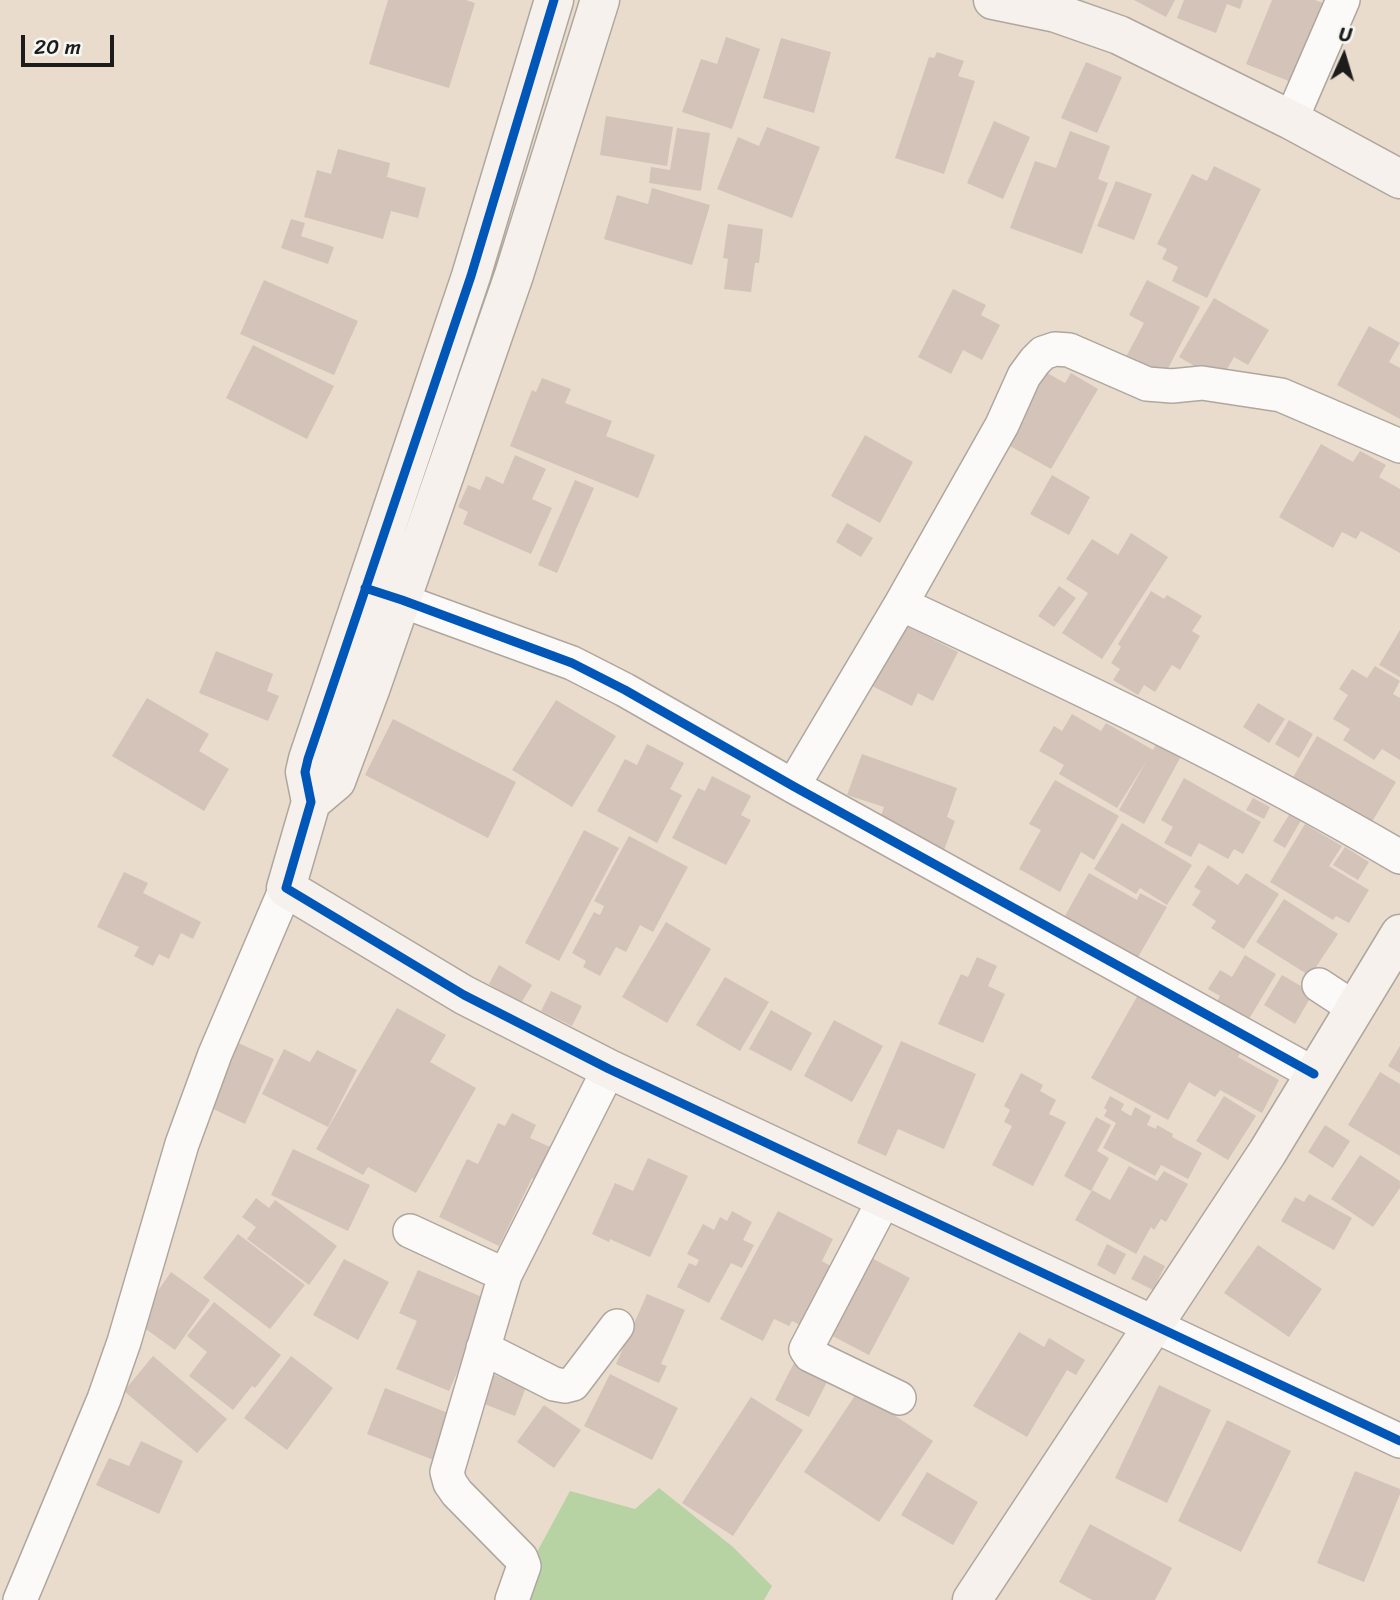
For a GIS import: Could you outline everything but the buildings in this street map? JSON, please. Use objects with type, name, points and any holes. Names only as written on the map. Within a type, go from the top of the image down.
[{"type":"street","points":[[20,1600],[104,1399],[124,1342],[187,1131],[215,1054],[286,888],[311,802],[305,772],[308,759],[471,276],[554,0]]},
{"type":"street","points":[[311,802],[336,781],[402,600],[514,275],[600,0]]},
{"type":"street","points":[[993,0],[1056,13],[1119,35],[1291,120],[1400,179]]},
{"type":"street","points":[[1291,120],[1343,0]]},
{"type":"street","points":[[793,786],[901,604],[1002,425],[1024,376],[1043,353],[1055,349],[1069,350],[1147,384],[1172,386],[1202,383],[1281,395],[1400,446]]},
{"type":"street","points":[[365,588],[572,663],[625,690],[1314,1074]]},
{"type":"street","points":[[901,604],[1148,721],[1312,805],[1400,857]]},
{"type":"street","points":[[286,888],[464,995],[609,1069],[1400,1441]]},
{"type":"street","points":[[972,1600],[1266,1153],[1400,933]]},
{"type":"street","points":[[1319,985],[1354,1008]]},
{"type":"street","points":[[512,1600],[524,1566],[521,1558],[457,1493],[447,1472],[505,1275],[609,1069]]},
{"type":"street","points":[[885,1198],[806,1349],[810,1355],[899,1398]]},
{"type":"street","points":[[410,1231],[505,1275]]},
{"type":"street","points":[[483,1348],[554,1384],[565,1386],[573,1384],[617,1326]]},
{"type":"green space","points":[[659,1488],[733,1547],[772,1586],[764,1600],[519,1600],[537,1552],[570,1491],[635,1509]]},
{"type":"cycle path","points":[[554,0],[471,276],[308,759],[305,772],[311,802],[286,888],[464,995],[609,1069],[1400,1441]]},
{"type":"cycle path","points":[[365,588],[572,663],[625,690],[1314,1074]]}]
